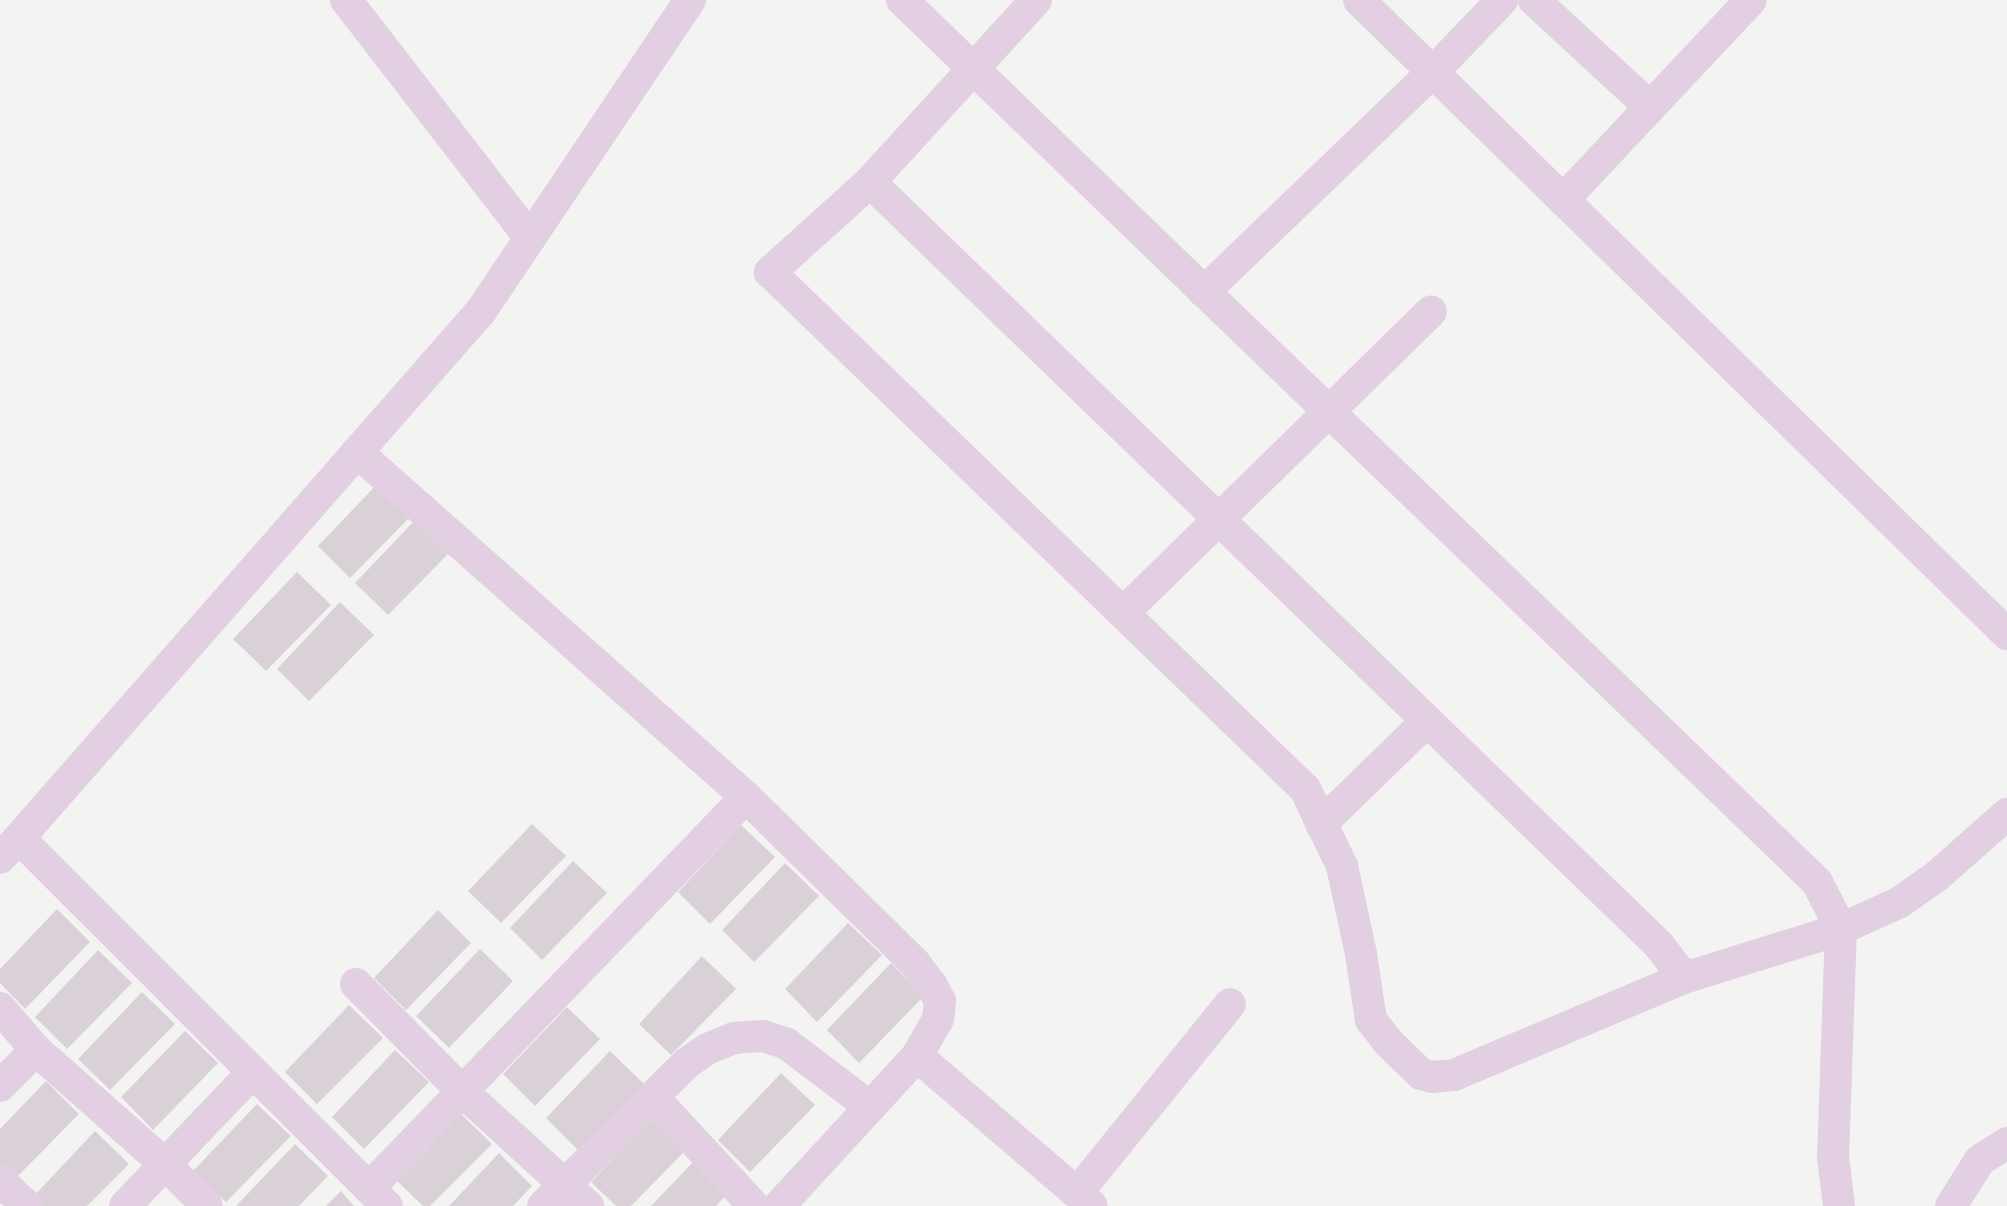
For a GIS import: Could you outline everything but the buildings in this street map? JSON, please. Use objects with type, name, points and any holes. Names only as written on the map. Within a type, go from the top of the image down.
[{"type":"street","points":[[346,0],[530,238]]},
{"type":"street","points":[[690,0],[481,311],[10,848],[253,1072],[378,1197],[462,1091],[746,797]]},
{"type":"street","points":[[902,0],[1817,882],[1840,929],[1833,1157],[1839,1206]]},
{"type":"street","points":[[1036,0],[870,182],[770,273],[1305,789],[1342,866],[1361,954],[1371,1020],[1388,1042],[1422,1074],[1432,1077],[1454,1075],[1684,978],[1840,929],[1900,902],[1937,876],[2007,814]]},
{"type":"street","points":[[1359,0],[2007,634]]},
{"type":"street","points":[[1204,292],[1433,72],[1502,0]]},
{"type":"street","points":[[1534,0],[1650,107]]},
{"type":"street","points":[[1563,200],[1751,0]]},
{"type":"street","points":[[870,182],[1659,945],[1684,978]]},
{"type":"street","points":[[1123,613],[1431,311]]},
{"type":"street","points":[[357,452],[746,797],[914,962],[932,986],[940,1002],[938,1018],[917,1056],[779,1206]]},
{"type":"street","points":[[1321,824],[1427,721]]},
{"type":"street","points":[[356,984],[462,1091],[588,1206]]},
{"type":"street","points":[[917,1056],[1084,1200],[1230,1004]]},
{"type":"street","points":[[0,1008],[36,1050],[165,1164],[207,1206]]},
{"type":"street","points":[[543,1206],[687,1063],[707,1049],[734,1038],[763,1036],[787,1044],[870,1107]]},
{"type":"street","points":[[0,1086],[36,1050]]},
{"type":"street","points":[[125,1206],[253,1072]]},
{"type":"street","points":[[653,1097],[754,1206]]},
{"type":"street","points":[[1951,1206],[1980,1160],[2007,1143]]},
{"type":"street","points":[[0,1180],[27,1206]]}]
